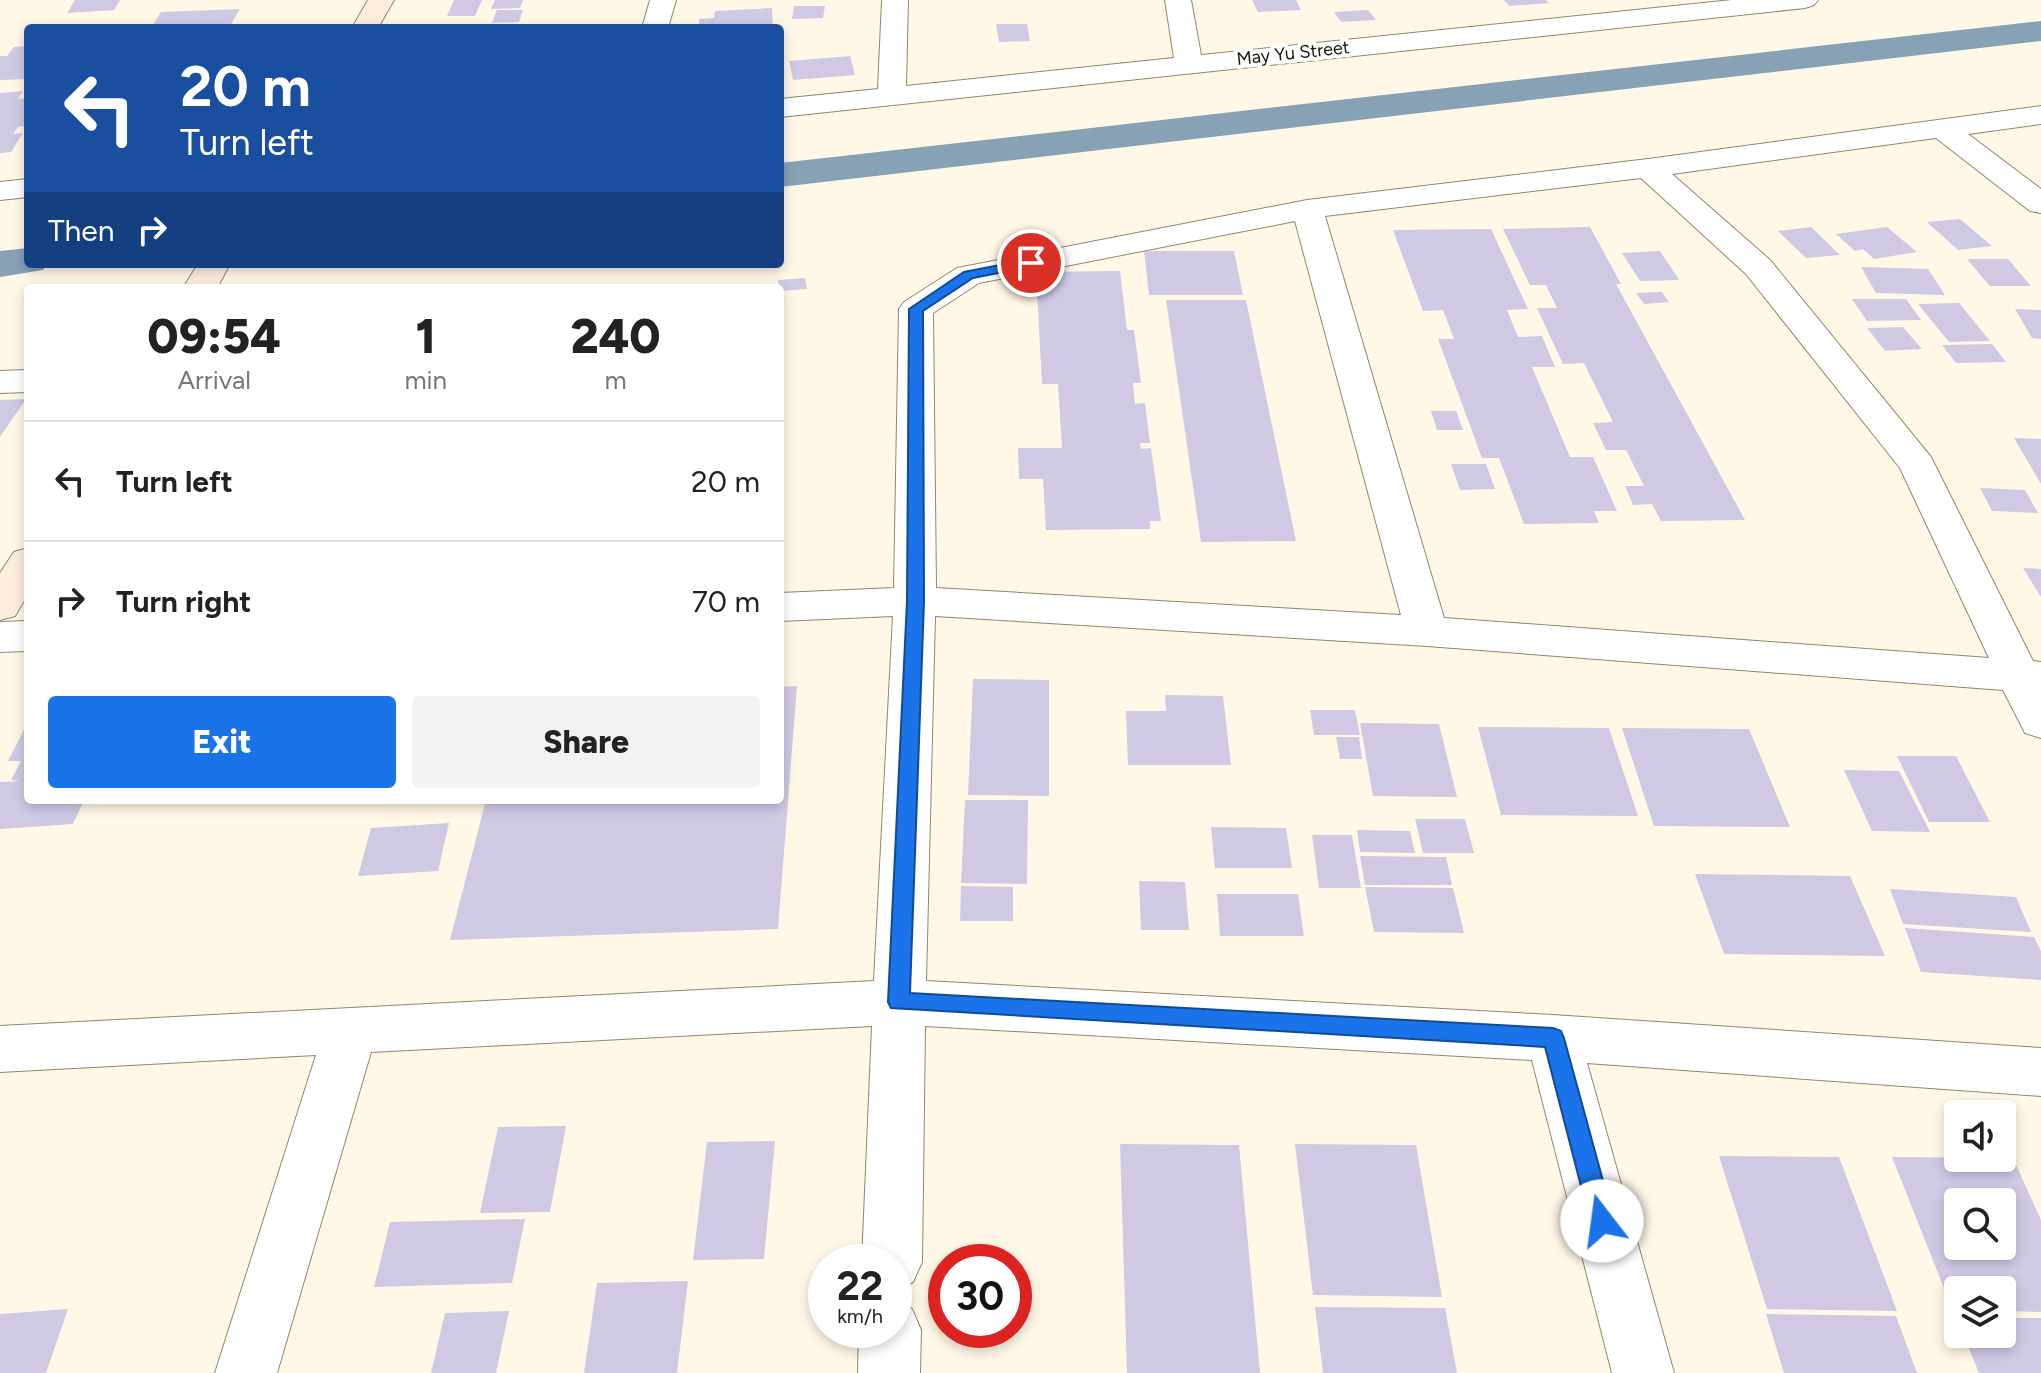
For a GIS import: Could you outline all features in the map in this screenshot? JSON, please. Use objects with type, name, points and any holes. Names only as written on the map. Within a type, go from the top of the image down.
[{"type":"street","points":[[367,24],[381,0]]},
{"type":"street","points":[[656,24],[663,0]]},
{"type":"street","points":[[892,95],[895,0]]},
{"type":"street","points":[[1178,0],[1189,65]]},
{"type":"street","name":"May Yu Street","points":[[784,108],[1189,65],[1467,22],[1787,1]]},
{"type":"street","points":[[892,1244],[915,601],[916,309],[969,275],[1307,209],[1648,168],[2041,115]]},
{"type":"street","points":[[1942,128],[2041,204]]},
{"type":"street","points":[[1648,168],[1758,267],[1918,465],[2029,676],[2041,722]]},
{"type":"street","points":[[0,191],[24,188]]},
{"type":"street","points":[[1307,209],[1427,631]]},
{"type":"street","points":[[0,382],[24,381]]},
{"type":"street","points":[[0,606],[24,567]]},
{"type":"street","points":[[784,607],[915,601],[1427,631],[2029,676]]},
{"type":"street","points":[[0,637],[24,636]]},
{"type":"street","points":[[0,1049],[899,1002],[1553,1038],[2041,1072]]},
{"type":"street","points":[[246,1373],[351,1030]]},
{"type":"street","points":[[1553,1038],[1643,1373]]},
{"type":"street","points":[[889,1373],[890,1348]]},
{"type":"building","points":[[75,0],[120,0],[114,10],[67,13]]},
{"type":"building","points":[[454,0],[482,0],[475,16],[447,16]]},
{"type":"building","points":[[495,0],[523,0],[520,8],[491,9]]},
{"type":"building","points":[[1252,0],[1296,0],[1301,10],[1258,12]]},
{"type":"building","points":[[1504,0],[1546,0],[1549,3],[1509,6]]},
{"type":"building","points":[[794,6],[825,6],[823,18],[792,19]]},
{"type":"building","points":[[772,8],[773,24],[699,24],[699,19],[714,18],[715,11]]},
{"type":"building","points":[[240,9],[231,24],[154,24],[161,12]]},
{"type":"building","points":[[497,10],[523,10],[519,22],[492,23]]},
{"type":"building","points":[[1368,10],[1376,20],[1341,22],[1334,12]]},
{"type":"building","points":[[996,24],[1027,24],[1030,41],[999,42]]},
{"type":"building","points":[[24,46],[24,79],[0,80],[0,56],[7,56],[14,47]]},
{"type":"building","points":[[850,56],[855,75],[793,80],[789,61]]},
{"type":"building","points":[[23,91],[18,99],[24,98],[24,126],[18,127],[13,134],[23,133],[11,152],[0,153],[0,93]]},
{"type":"building","points":[[1960,219],[1992,246],[1958,250],[1927,222]]},
{"type":"building","points":[[1590,227],[1621,284],[1616,284],[1745,520],[1661,521],[1652,504],[1633,505],[1625,486],[1644,486],[1626,450],[1606,450],[1593,423],[1613,422],[1584,363],[1563,364],[1537,308],[1557,308],[1546,285],[1530,285],[1503,229]]},
{"type":"building","points":[[1811,227],[1840,255],[1806,258],[1778,231]]},
{"type":"building","points":[[1887,227],[1917,252],[1874,259],[1863,249],[1855,251],[1836,234]]},
{"type":"building","points":[[1491,229],[1528,309],[1507,310],[1518,337],[1542,336],[1555,367],[1532,367],[1570,457],[1593,457],[1617,511],[1594,511],[1599,523],[1524,524],[1499,458],[1482,458],[1438,339],[1454,339],[1443,310],[1423,311],[1393,230]]},
{"type":"building","points":[[1144,251],[1234,251],[1243,295],[1149,295]]},
{"type":"building","points":[[1660,251],[1679,280],[1640,281],[1622,253]]},
{"type":"building","points":[[1967,259],[2008,259],[2031,286],[1990,286]]},
{"type":"building","points":[[1861,267],[1928,269],[1945,295],[1876,293]]},
{"type":"building","points":[[1120,271],[1127,330],[1134,330],[1141,383],[1133,383],[1135,404],[1145,403],[1150,443],[1140,443],[1141,449],[1151,448],[1161,521],[1150,521],[1150,529],[1046,530],[1043,479],[1019,479],[1018,448],[1062,448],[1058,384],[1042,384],[1036,272]]},
{"type":"building","points":[[805,278],[807,289],[784,291],[784,284],[779,284],[778,280]]},
{"type":"building","points":[[1662,292],[1669,302],[1644,304],[1636,293]]},
{"type":"building","points":[[1852,299],[1906,299],[1921,320],[1867,321]]},
{"type":"building","points":[[1166,300],[1246,300],[1296,541],[1201,542]]},
{"type":"building","points":[[1959,303],[1990,341],[1949,342],[1918,304]]},
{"type":"building","points":[[2015,309],[2041,310],[2041,339],[2032,338]]},
{"type":"building","points":[[1903,327],[1922,349],[1885,351],[1867,328]]},
{"type":"building","points":[[1992,344],[2006,362],[1956,363],[1942,345]]},
{"type":"building","points":[[24,399],[0,437],[0,400]]},
{"type":"building","points":[[1431,411],[1456,411],[1463,430],[1437,430]]},
{"type":"building","points":[[2014,438],[2041,439],[2041,484]]},
{"type":"building","points":[[1451,464],[1486,464],[1495,489],[1460,490]]},
{"type":"building","points":[[1980,488],[2025,490],[2038,513],[1992,511]]},
{"type":"building","points":[[2023,568],[2041,569],[2041,597]]},
{"type":"building","points":[[973,679],[1049,680],[1049,796],[968,795]]},
{"type":"building","points":[[797,686],[778,929],[450,940],[485,804],[784,804],[784,687]]},
{"type":"building","points":[[1165,695],[1223,696],[1231,765],[1128,765],[1126,711],[1166,711]]},
{"type":"building","points":[[1310,710],[1355,710],[1360,735],[1314,735]]},
{"type":"building","points":[[1360,723],[1439,724],[1457,797],[1373,796]]},
{"type":"building","points":[[1478,727],[1609,728],[1638,816],[1501,815]]},
{"type":"building","points":[[1622,728],[1749,729],[1790,827],[1654,826]]},
{"type":"building","points":[[24,730],[24,804],[82,804],[73,824],[0,829],[0,782],[20,781],[11,780],[21,761],[8,761]]},
{"type":"building","points":[[1336,737],[1359,737],[1362,759],[1340,759]]},
{"type":"building","points":[[1897,756],[1956,756],[1990,822],[1929,822]]},
{"type":"building","points":[[1844,770],[1899,771],[1930,832],[1872,831]]},
{"type":"building","points":[[965,800],[1028,800],[1027,884],[961,883]]},
{"type":"building","points":[[1415,819],[1465,819],[1474,853],[1423,853]]},
{"type":"building","points":[[449,823],[438,871],[358,876],[371,828]]},
{"type":"building","points":[[1211,827],[1286,828],[1292,868],[1215,868]]},
{"type":"building","points":[[1357,830],[1410,831],[1415,853],[1360,852]]},
{"type":"building","points":[[1312,835],[1352,835],[1361,888],[1319,888]]},
{"type":"building","points":[[1360,856],[1446,857],[1452,885],[1365,885]]},
{"type":"building","points":[[1695,874],[1850,876],[1885,956],[1724,954]]},
{"type":"building","points":[[1139,881],[1185,882],[1189,930],[1141,930]]},
{"type":"building","points":[[961,886],[1013,887],[1013,921],[960,921]]},
{"type":"building","points":[[1365,887],[1453,888],[1464,933],[1374,932]]},
{"type":"building","points":[[1890,889],[2016,897],[2031,932],[1903,924]]},
{"type":"building","points":[[1217,894],[1298,894],[1304,936],[1220,936]]},
{"type":"building","points":[[1905,928],[2034,937],[2041,951],[2041,980],[1921,972]]},
{"type":"building","points":[[566,1126],[550,1212],[480,1213],[498,1127]]},
{"type":"building","points":[[775,1141],[764,1259],[693,1260],[707,1142]]},
{"type":"building","points":[[1120,1144],[1239,1145],[1260,1373],[1127,1373]]},
{"type":"building","points":[[1295,1144],[1416,1145],[1442,1297],[1313,1295]]},
{"type":"building","points":[[1719,1156],[1839,1157],[1897,1311],[1767,1309]]},
{"type":"building","points":[[1892,1157],[1944,1157],[1944,1172],[2016,1172],[2016,1165],[2041,1220],[2041,1312],[2016,1311],[2016,1276],[1944,1276],[1944,1288]]},
{"type":"building","points":[[525,1219],[512,1283],[374,1287],[390,1222]]},
{"type":"building","points":[[688,1281],[677,1373],[584,1373],[597,1283]]},
{"type":"building","points":[[1315,1307],[1445,1308],[1457,1373],[1323,1373]]},
{"type":"building","points":[[68,1309],[46,1373],[0,1373],[0,1314]]},
{"type":"building","points":[[509,1311],[496,1373],[431,1373],[445,1313]]},
{"type":"building","points":[[1766,1314],[1896,1316],[1917,1373],[1784,1373]]},
{"type":"building","points":[[2016,1318],[2041,1318],[2041,1373],[1979,1373],[1969,1348],[2016,1348]]},
{"type":"waterway","points":[[784,175],[2041,31]]},
{"type":"waterway","points":[[0,264],[24,261]]},
{"type":"route","points":[[1031,263],[969,275],[916,309],[915,601],[899,1002],[1553,1038],[1602,1221]]}]
